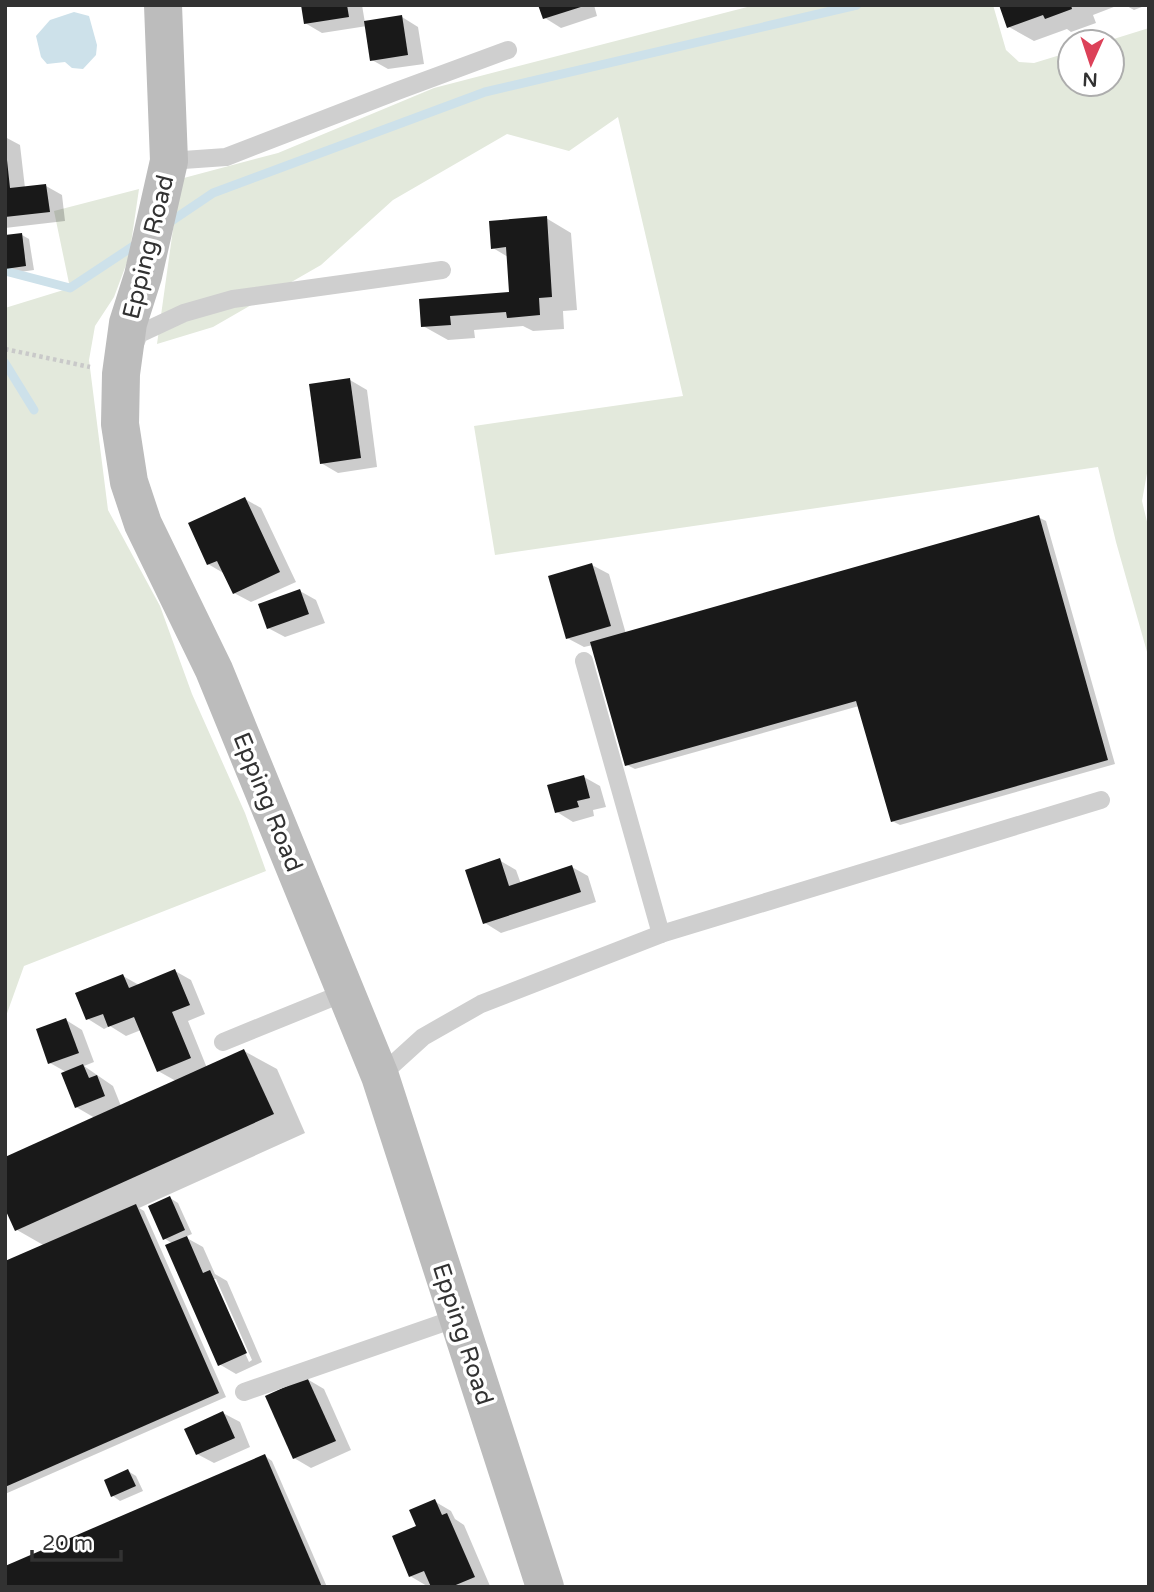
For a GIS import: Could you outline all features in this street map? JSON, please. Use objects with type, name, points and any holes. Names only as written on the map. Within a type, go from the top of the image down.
[{"type":"main road","name":"Epping Road","points":[[163,5],[169,161],[144,276],[128,323],[121,374],[120,425],[129,482],[143,523],[214,670],[380,1076],[545,1587]]},
{"type":"lane","points":[[169,161],[226,157],[508,50]]},
{"type":"lane","points":[[121,374],[139,334],[184,313],[233,299],[442,270]]},
{"type":"lane","points":[[584,661],[661,934]]},
{"type":"lane","points":[[380,1076],[423,1037],[481,1004],[661,934],[1101,800]]},
{"type":"lane","points":[[223,1042],[346,992]]},
{"type":"lane","points":[[244,1392],[457,1318]]},
{"type":"path","points":[[5,349],[121,374]]},
{"type":"shaded area","points":[[755,5],[993,5],[1006,50],[1019,62],[1034,63],[1056,56],[1056,98],[1126,98],[1126,35],[1149,28],[1149,462],[1142,501],[1149,530],[1149,659],[1098,467],[495,555],[474,426],[683,396],[618,117],[569,151],[507,134],[393,200],[321,265],[213,327],[157,344],[180,179],[278,153],[434,88]]},
{"type":"shaded area","points":[[139,189],[129,257],[114,297],[95,326],[89,360],[108,510],[160,606],[192,694],[245,813],[266,871],[24,966],[5,1019],[5,308],[70,288],[54,211]]},
{"type":"water","points":[[74,12],[89,16],[97,45],[96,55],[83,69],[72,68],[65,62],[47,64],[41,57],[36,36],[50,20]]},
{"type":"building","points":[[301,5],[347,5],[349,17],[304,24]]},
{"type":"building","points":[[538,5],[583,5],[584,6],[543,19]]},
{"type":"building","points":[[999,5],[1071,5],[1072,9],[1045,19],[1043,15],[1007,28]]},
{"type":"building","points":[[402,15],[408,55],[370,61],[364,21]]},
{"type":"building","points":[[7,160],[10,188],[46,184],[50,212],[5,217]]},
{"type":"building","points":[[547,216],[552,297],[539,298],[540,315],[507,318],[506,312],[450,316],[451,325],[421,327],[419,299],[509,292],[506,247],[491,249],[489,221]]},
{"type":"building","points":[[22,233],[26,266],[5,269],[5,235]]},
{"type":"building","points":[[350,378],[361,458],[320,464],[309,384]]},
{"type":"building","points":[[245,497],[280,572],[233,594],[217,561],[207,565],[188,523]]},
{"type":"building","points":[[1039,515],[1108,760],[891,822],[856,701],[625,766],[590,642]]},
{"type":"building","points":[[592,563],[611,626],[566,639],[548,576]]},
{"type":"building","points":[[300,589],[309,614],[267,629],[258,604]]},
{"type":"building","points":[[584,775],[590,798],[577,801],[579,807],[555,813],[547,785]]},
{"type":"building","points":[[500,858],[509,886],[572,865],[581,892],[483,924],[465,870]]},
{"type":"building","points":[[175,969],[190,1005],[172,1012],[191,1058],[157,1072],[134,1017],[108,1027],[103,1014],[86,1020],[75,993],[123,974],[129,988]]},
{"type":"building","points":[[66,1018],[79,1053],[48,1064],[36,1029]]},
{"type":"building","points":[[244,1049],[274,1114],[15,1231],[5,1209],[5,1157]]},
{"type":"building","points":[[83,1064],[89,1078],[97,1075],[105,1096],[75,1108],[61,1073]]},
{"type":"building","points":[[170,1196],[185,1230],[163,1240],[148,1206]]},
{"type":"building","points":[[136,1204],[219,1393],[5,1487],[5,1261]]},
{"type":"building","points":[[187,1236],[203,1273],[210,1270],[247,1353],[218,1366],[165,1245]]},
{"type":"building","points":[[307,1377],[336,1441],[293,1459],[265,1396]]},
{"type":"building","points":[[223,1411],[235,1438],[196,1455],[184,1429]]},
{"type":"building","points":[[265,1454],[322,1587],[5,1587],[5,1566]]},
{"type":"building","points":[[128,1469],[136,1486],[111,1497],[104,1480]]},
{"type":"building","points":[[435,1499],[442,1515],[447,1513],[475,1577],[451,1587],[431,1587],[424,1571],[409,1577],[392,1536],[416,1526],[409,1510]]},
{"type":"waterway","points":[[167,224],[213,193],[485,92],[857,5]]},
{"type":"waterway","points":[[5,271],[70,288],[138,243]]},
{"type":"waterway","points":[[5,363],[34,410]]}]
